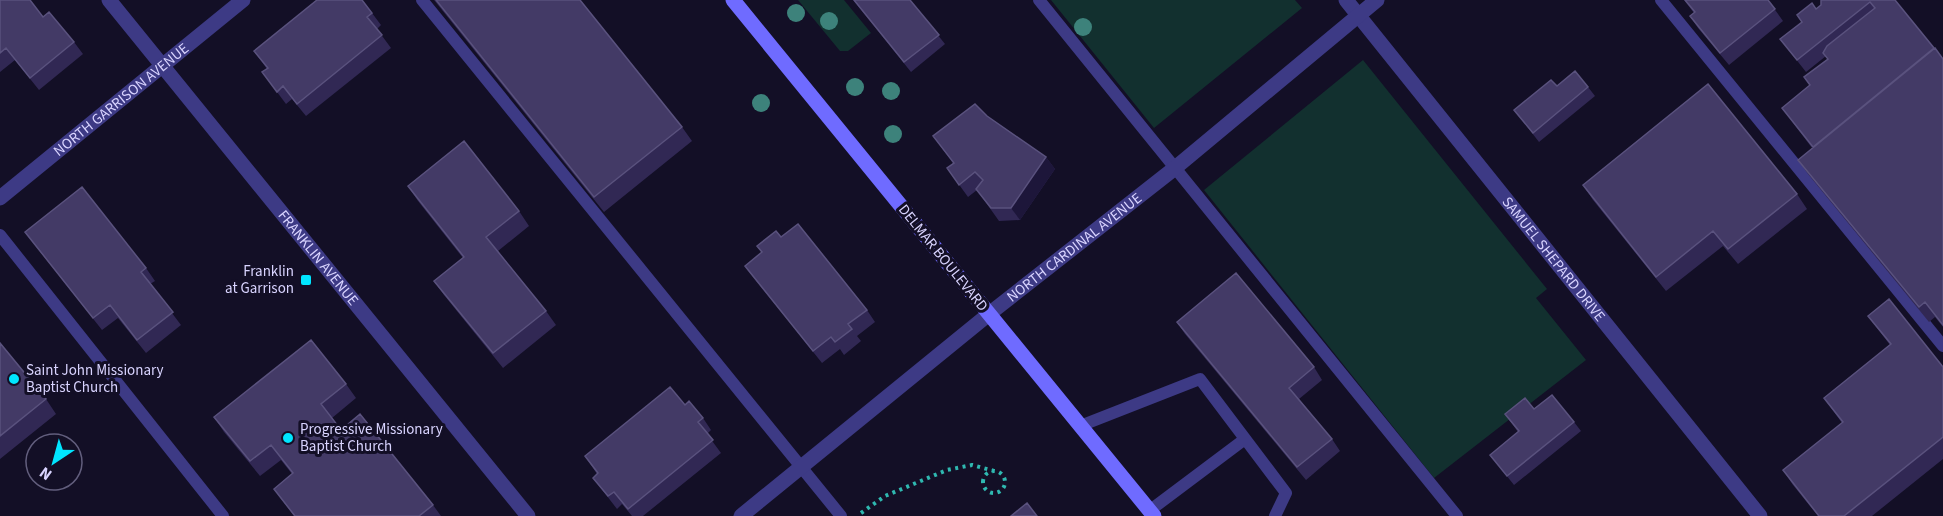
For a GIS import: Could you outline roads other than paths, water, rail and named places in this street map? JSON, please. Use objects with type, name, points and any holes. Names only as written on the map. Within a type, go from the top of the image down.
[{"type":"street","name":"FRANKLIN AVENUE","points":[[109,0],[528,516]]},
{"type":"street","name":"NORTH GARRISON AVENUE","points":[[0,198],[243,0]]},
{"type":"street","name":"DELMAR BOULEVARD","points":[[733,0],[1152,513]]},
{"type":"street","name":"SAMUEL SHEPARD DRIVE","points":[[1346,0],[1760,516]]},
{"type":"street","name":"NORTH CARDINAL AVENUE","points":[[741,516],[989,314],[1175,168],[1377,0]]},
{"type":"lane","points":[[422,0],[841,516]]},
{"type":"lane","points":[[1039,0],[1457,516]]},
{"type":"lane","points":[[1661,0],[1943,346]]},
{"type":"lane","points":[[0,236],[223,516]]},
{"type":"lane","points":[[1080,426],[1200,379],[1286,493],[1275,516]]},
{"type":"lane","points":[[1152,513],[1245,439]]},
{"type":"place","name":"Franklin at Garrison","points":[[306,280]]},
{"type":"place","name":"Saint John Missionary Baptist Church","points":[[14,379]]},
{"type":"place","name":"Progressive Missionary Baptist Church","points":[[288,438]]}]
